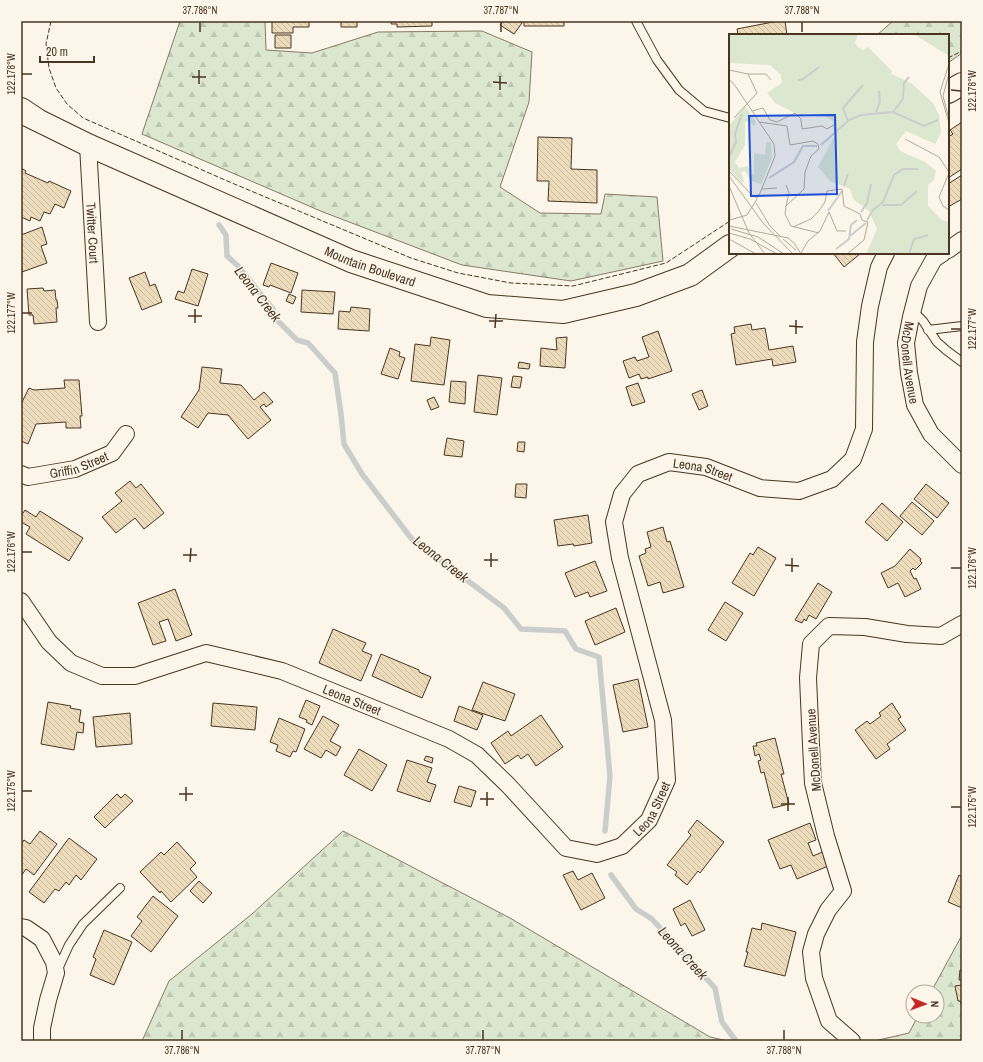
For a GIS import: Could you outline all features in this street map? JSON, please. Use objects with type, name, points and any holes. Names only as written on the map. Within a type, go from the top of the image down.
[{"type":"street","points":[[949,91],[962,84]]},
{"type":"street","name":"Mountain Boulevard","points":[[26,113],[88,145],[351,261],[487,306],[563,312],[636,295],[690,275],[729,247]]},
{"type":"street","name":"Twitter Court","points":[[88,145],[98,322]]},
{"type":"street","points":[[949,249],[962,240]]},
{"type":"street","name":"Leona Street","points":[[21,601],[49,642],[71,663],[102,676],[135,676],[206,653],[282,671],[449,739],[477,756],[508,785],[566,848],[597,854],[622,846],[649,820],[668,780],[663,720],[620,558],[614,522],[622,494],[638,474],[669,462],[706,467],[760,488],[799,491],[832,479],[853,459],[864,429],[865,342],[870,306],[879,267],[886,254]]},
{"type":"street","name":"McDonell Avenue","points":[[942,254],[934,259],[919,286],[912,310],[906,343],[909,373],[915,405],[931,434],[962,465]]},
{"type":"street","name":"Griffin Street","points":[[21,474],[28,477],[75,469],[112,453],[126,434]]},
{"type":"street","name":"McDonell Avenue","points":[[852,1041],[829,1020],[814,978],[811,952],[816,934],[828,910],[843,891],[826,836],[813,783],[808,678],[811,644],[829,626],[865,627],[907,634],[941,636],[962,624]]},
{"type":"street","points":[[21,927],[26,928],[42,939],[54,962],[56,973],[42,1028],[42,1041]]},
{"type":"lane","points":[[636,21],[657,60],[679,90],[704,111],[729,118]]},
{"type":"lane","points":[[912,310],[923,321],[937,342],[962,362]]},
{"type":"lane","points":[[928,330],[962,326]]},
{"type":"lane","points":[[56,973],[69,945],[83,924],[120,888]]},
{"type":"green space","points":[[180,21],[265,21],[266,50],[312,53],[378,32],[482,31],[532,52],[529,102],[500,187],[540,213],[601,214],[605,194],[657,197],[663,261],[571,281],[462,265],[323,212],[142,134]]},
{"type":"green space","points":[[893,21],[962,21],[962,53],[949,62],[949,34],[878,34]]},
{"type":"green space","points":[[343,831],[510,918],[710,1037],[728,1041],[142,1041],[169,981],[252,914]]},
{"type":"green space","points":[[962,935],[962,1041],[874,1041],[909,1033],[914,1024],[945,1024],[945,984],[935,984]]},
{"type":"building","points":[[272,21],[309,21],[309,27],[293,27],[293,33],[272,33]]},
{"type":"building","points":[[341,21],[357,21],[357,27],[341,27]]},
{"type":"building","points":[[391,21],[432,21],[432,26],[397,27],[397,24],[391,24]]},
{"type":"building","points":[[503,21],[519,21],[522,23],[514,34],[500,25]]},
{"type":"building","points":[[524,21],[564,21],[564,26],[524,26]]},
{"type":"building","points":[[785,21],[787,34],[738,34],[737,29]]},
{"type":"building","points":[[275,35],[291,35],[291,48],[275,48]]},
{"type":"building","points":[[962,122],[962,169],[949,177],[949,136],[953,134],[950,130]]},
{"type":"building","points":[[538,137],[572,138],[571,169],[597,170],[597,203],[548,201],[549,181],[537,181]]},
{"type":"building","points":[[21,168],[26,171],[25,173],[48,183],[49,181],[71,191],[64,208],[55,204],[50,214],[44,212],[40,221],[31,217],[30,221],[21,217]]},
{"type":"building","points":[[962,175],[962,199],[949,206],[949,183]]},
{"type":"building","points":[[42,227],[47,244],[41,246],[47,263],[22,272],[21,235]]},
{"type":"building","points":[[834,254],[860,254],[844,267]]},
{"type":"building","points":[[271,263],[298,273],[291,293],[270,285],[269,287],[263,285]]},
{"type":"building","points":[[192,269],[208,274],[198,306],[175,299],[178,291],[184,293]]},
{"type":"building","points":[[145,272],[150,286],[155,284],[162,302],[142,310],[129,278]]},
{"type":"building","points":[[43,288],[44,291],[55,290],[58,308],[56,308],[57,322],[34,324],[33,315],[29,315],[27,289]]},
{"type":"building","points":[[302,290],[335,292],[333,314],[301,312]]},
{"type":"building","points":[[289,294],[296,297],[293,304],[286,301]]},
{"type":"building","points":[[351,307],[370,309],[369,331],[338,329],[339,311],[350,312]]},
{"type":"building","points":[[751,324],[752,330],[765,328],[769,350],[793,346],[796,362],[773,366],[772,359],[736,365],[731,334],[735,333],[734,327]]},
{"type":"building","points":[[658,331],[672,371],[648,379],[648,377],[641,379],[639,374],[629,378],[623,361],[635,357],[637,361],[649,357],[642,337]]},
{"type":"building","points":[[431,337],[450,340],[444,385],[411,381],[415,344],[430,346]]},
{"type":"building","points":[[567,337],[565,368],[540,366],[541,348],[557,350],[556,338]]},
{"type":"building","points":[[390,348],[400,352],[399,356],[405,358],[398,379],[381,374]]},
{"type":"building","points":[[519,362],[530,364],[529,369],[518,368]]},
{"type":"building","points":[[202,367],[222,369],[220,383],[241,385],[254,400],[264,392],[273,402],[266,407],[264,404],[260,407],[271,420],[248,439],[228,415],[208,413],[198,428],[181,417],[199,390]]},
{"type":"building","points":[[478,375],[502,378],[497,415],[474,412]]},
{"type":"building","points":[[513,376],[522,377],[520,388],[511,387]]},
{"type":"building","points":[[64,380],[79,380],[82,416],[80,416],[81,428],[66,428],[66,422],[36,424],[28,444],[21,441],[21,404],[29,388],[34,390],[65,388]]},
{"type":"building","points":[[451,381],[466,382],[465,404],[449,402]]},
{"type":"building","points":[[638,383],[645,402],[632,406],[626,387]]},
{"type":"building","points":[[702,390],[708,406],[699,410],[692,394]]},
{"type":"building","points":[[434,397],[439,407],[431,410],[427,400]]},
{"type":"building","points":[[447,438],[464,441],[462,457],[444,455]]},
{"type":"building","points":[[518,442],[525,442],[524,452],[517,451]]},
{"type":"building","points":[[130,481],[136,488],[141,484],[164,513],[144,529],[135,518],[116,533],[102,517],[122,501],[115,493]]},
{"type":"building","points":[[516,484],[527,484],[526,498],[515,497]]},
{"type":"building","points":[[926,484],[949,503],[937,518],[914,499]]},
{"type":"building","points":[[912,502],[934,521],[922,535],[900,516]]},
{"type":"building","points":[[882,503],[903,522],[887,541],[865,522]]},
{"type":"building","points":[[25,510],[36,517],[40,511],[83,538],[69,561],[26,534],[30,527],[21,522],[21,516]]},
{"type":"building","points":[[588,515],[592,543],[574,546],[573,544],[558,546],[554,520]]},
{"type":"building","points":[[663,527],[667,542],[670,541],[684,587],[663,593],[660,582],[648,586],[639,556],[646,553],[645,549],[651,547],[647,532]]},
{"type":"building","points":[[758,547],[776,558],[754,596],[732,583],[750,553],[753,555]]},
{"type":"building","points":[[910,549],[921,559],[920,561],[922,563],[915,570],[913,568],[910,571],[914,579],[916,578],[921,589],[905,597],[898,583],[888,588],[881,573],[895,566]]},
{"type":"building","points":[[595,561],[607,591],[590,597],[588,592],[575,597],[565,573]]},
{"type":"building","points":[[818,583],[832,592],[816,619],[809,615],[806,621],[804,619],[802,623],[795,620]]},
{"type":"building","points":[[175,589],[192,635],[176,641],[168,619],[159,622],[166,641],[153,645],[138,603]]},
{"type":"building","points":[[725,602],[743,613],[726,641],[708,630]]},
{"type":"building","points":[[616,608],[625,632],[595,645],[585,621]]},
{"type":"building","points":[[333,629],[366,643],[362,651],[372,655],[361,681],[319,663]]},
{"type":"building","points":[[381,654],[419,670],[419,672],[431,677],[422,698],[372,676]]},
{"type":"building","points":[[638,679],[648,727],[623,732],[613,685]]},
{"type":"building","points":[[483,682],[515,694],[505,721],[472,710]]},
{"type":"building","points":[[306,700],[320,706],[312,725],[306,722],[307,720],[299,717]]},
{"type":"building","points":[[48,702],[71,706],[70,708],[81,710],[79,722],[84,723],[83,733],[77,732],[74,750],[41,744]]},
{"type":"building","points":[[213,703],[257,707],[255,730],[211,726]]},
{"type":"building","points":[[892,703],[901,717],[898,719],[906,730],[887,744],[890,749],[876,759],[855,730],[867,721],[870,724],[881,716],[879,713]]},
{"type":"building","points":[[459,706],[483,715],[477,730],[454,721]]},
{"type":"building","points":[[130,713],[132,744],[96,747],[93,717]]},
{"type":"building","points":[[541,715],[563,747],[536,766],[528,754],[521,759],[518,755],[505,764],[491,743],[508,731],[511,736]]},
{"type":"building","points":[[323,716],[339,725],[330,741],[341,747],[336,756],[326,750],[321,758],[304,749]]},
{"type":"building","points":[[279,718],[305,729],[296,752],[293,751],[290,757],[276,751],[278,745],[270,742]]},
{"type":"building","points":[[775,738],[784,774],[781,774],[789,804],[773,808],[764,772],[761,773],[758,761],[761,760],[759,754],[755,756],[753,746],[757,746],[756,743]]},
{"type":"building","points":[[359,749],[387,765],[372,791],[344,775]]},
{"type":"building","points":[[426,756],[433,758],[432,763],[424,760]]},
{"type":"building","points":[[407,760],[432,768],[427,782],[436,785],[430,802],[397,791]]},
{"type":"building","points":[[459,786],[476,791],[471,807],[454,802]]},
{"type":"building","points":[[117,794],[121,798],[125,794],[133,801],[105,828],[94,817]]},
{"type":"building","points":[[697,820],[724,842],[700,873],[698,871],[687,885],[675,875],[677,872],[667,865],[691,835],[688,832]]},
{"type":"building","points":[[810,823],[816,840],[808,843],[813,856],[827,850],[833,864],[797,879],[791,865],[780,869],[768,840]]},
{"type":"building","points":[[40,831],[57,844],[34,875],[26,869],[21,876],[21,842],[22,843],[24,840],[30,844]]},
{"type":"building","points":[[69,838],[97,859],[81,880],[76,875],[69,885],[66,882],[59,891],[55,889],[44,903],[29,892]]},
{"type":"building","points":[[177,842],[196,863],[190,869],[197,877],[171,902],[140,872],[161,852],[164,855]]},
{"type":"building","points":[[573,871],[578,880],[592,873],[605,898],[581,910],[563,875]]},
{"type":"building","points":[[959,875],[962,877],[962,908],[948,902]]},
{"type":"building","points":[[199,881],[212,893],[203,903],[190,891]]},
{"type":"building","points":[[153,896],[178,916],[151,952],[131,936],[142,921],[137,917]]},
{"type":"building","points":[[690,900],[705,930],[692,936],[685,923],[681,926],[673,909]]},
{"type":"building","points":[[762,923],[796,932],[785,976],[744,966],[752,928],[761,930]]},
{"type":"building","points":[[104,930],[132,942],[114,985],[90,975],[96,959],[93,957]]},
{"type":"building","points":[[960,970],[962,970],[962,980],[959,980]]},
{"type":"building","points":[[962,985],[961,1004],[960,1001],[958,1001],[955,986]]},
{"type":"waterway","name":"Leona Creek","points":[[219,225],[226,235],[227,256],[238,266],[273,309],[276,319],[297,340],[308,343],[335,373],[344,444],[362,474],[411,538],[504,608],[521,629],[565,631],[576,649],[599,657],[610,776],[605,831]]},
{"type":"waterway","name":"Leona Creek","points":[[611,875],[636,909],[652,919],[715,988],[722,1022],[736,1041]]},
{"type":"fence","points":[[51,21],[46,44],[49,68],[56,88],[67,104],[83,118],[232,183],[411,258],[458,273],[511,283],[573,286],[666,263],[729,222]]},
{"type":"fence","points":[[949,58],[962,51]]}]
